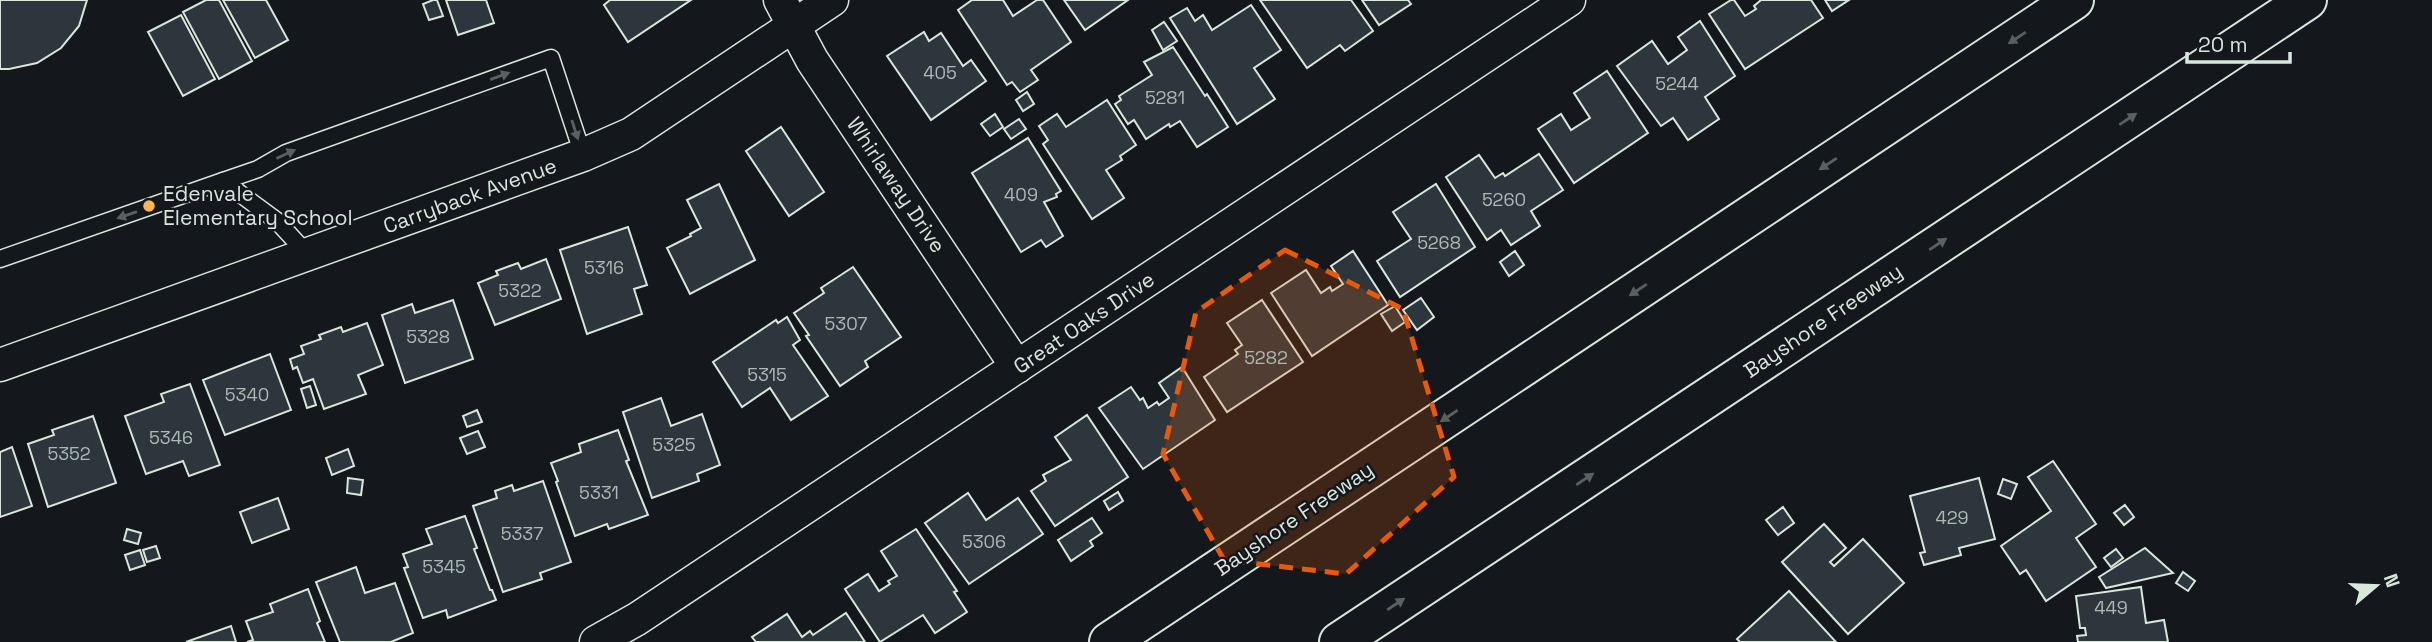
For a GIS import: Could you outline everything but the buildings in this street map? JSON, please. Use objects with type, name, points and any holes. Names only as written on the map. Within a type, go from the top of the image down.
[{"type":"highway","name":"Bayshore Freeway","points":[[1109,642],[2074,0]]},
{"type":"highway","name":"Bayshore Freeway","points":[[1339,642],[2307,0]]},
{"type":"street","name":"Carryback Avenue","points":[[0,365],[583,155],[631,134],[787,13],[832,0]]},
{"type":"street","name":"Great Oaks Drive","points":[[596,642],[637,619],[1569,0]]},
{"type":"street","name":"Whirlaway Drive","points":[[787,13],[812,60],[1017,367]]},
{"type":"lane","points":[[0,259],[258,169],[286,153],[551,58],[583,155]]},
{"type":"lane","points":[[223,181],[277,220],[308,255]]},
{"type":"highlighted area","points":[[1285,250],[1403,309],[1454,477],[1346,574],[1224,560],[1163,454],[1196,312]]},
{"type":"place","name":"Edenvale Elementary School","points":[[149,206]]}]
